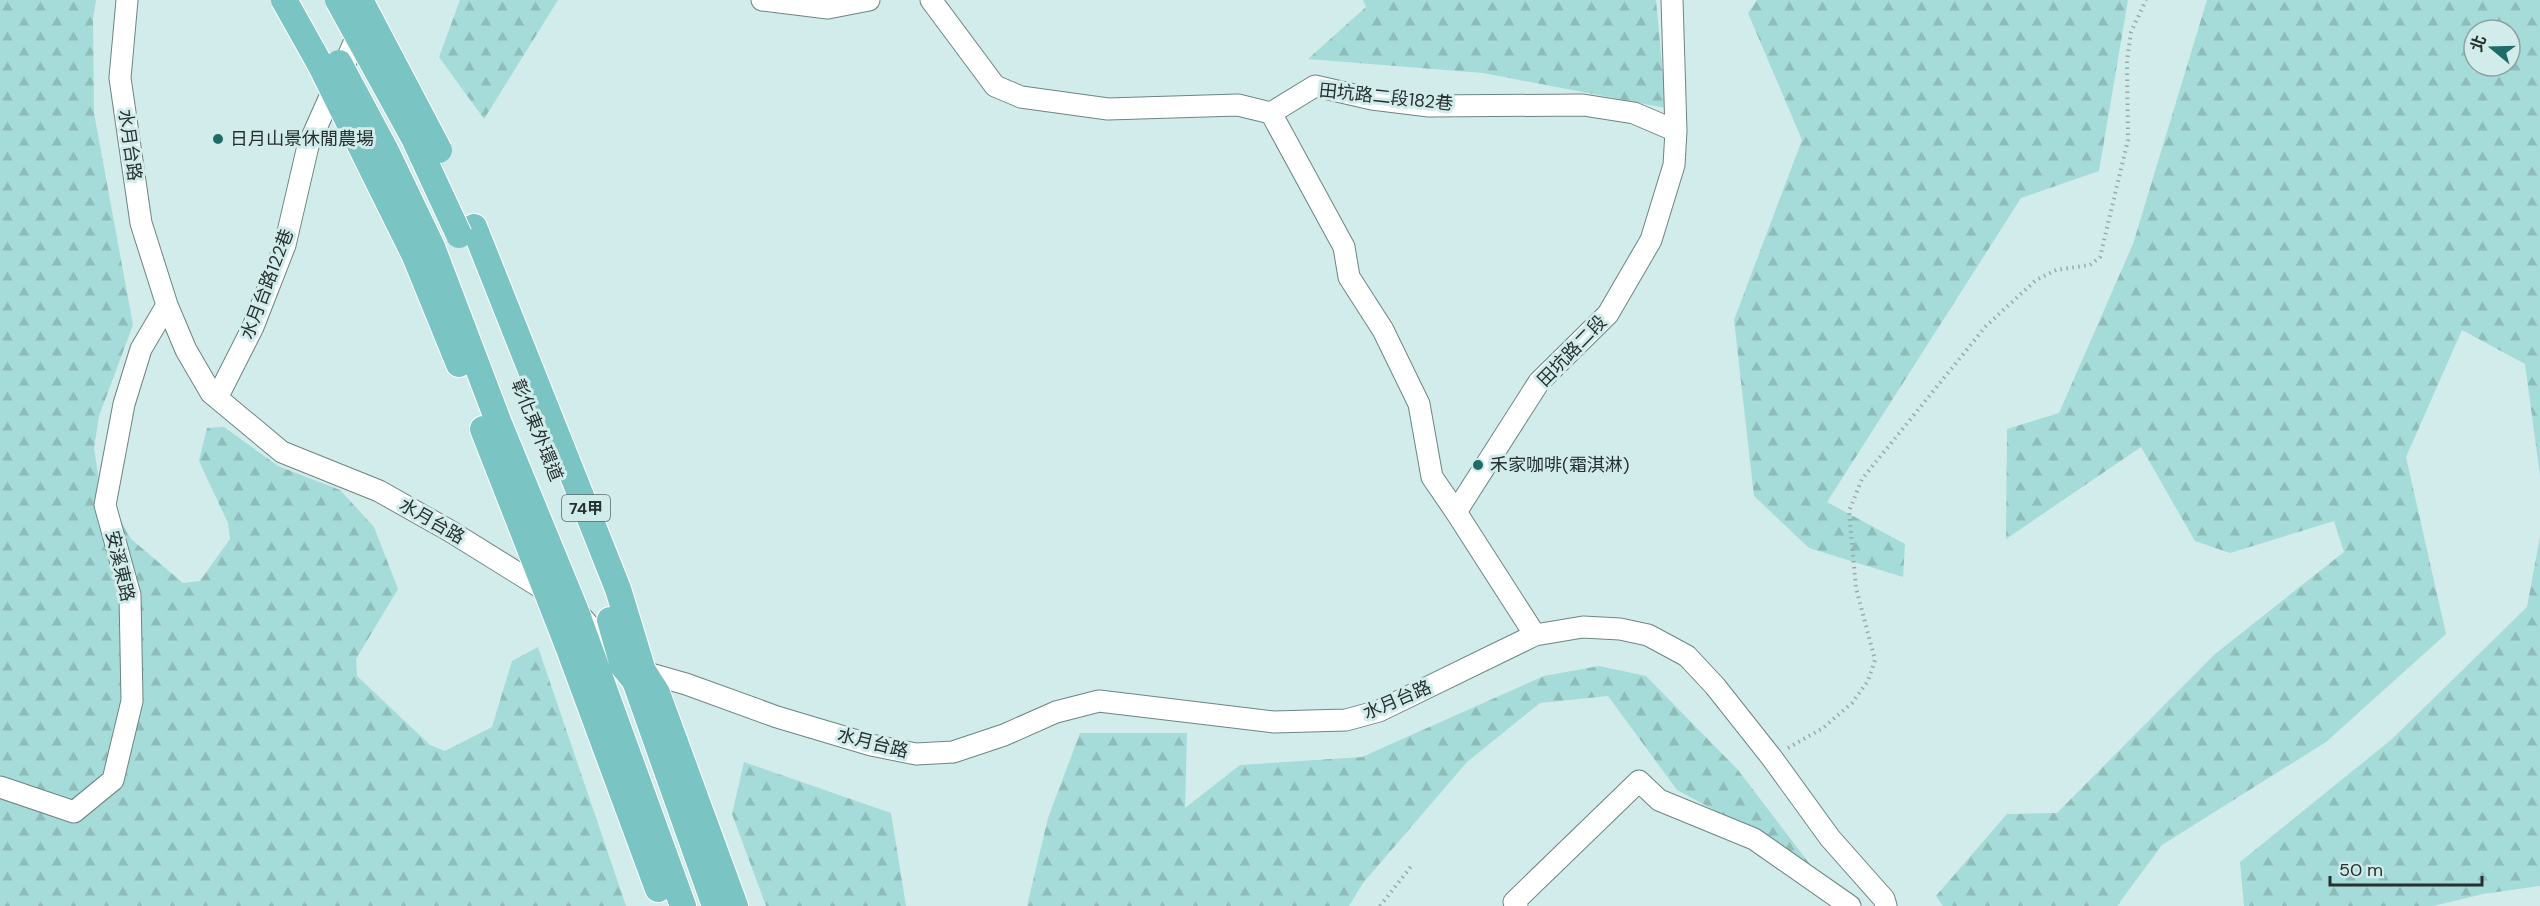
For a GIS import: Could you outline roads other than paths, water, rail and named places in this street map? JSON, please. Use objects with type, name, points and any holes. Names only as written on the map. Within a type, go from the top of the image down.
[{"type":"main road","name":"74甲","points":[[284,0],[424,251],[544,590],[639,814],[664,906]]},
{"type":"main road","name":"彰化東外環道","points":[[304,0],[386,151],[424,251],[500,426],[575,609],[639,814],[683,906]]},
{"type":"main road","name":"彰化東外環道","points":[[338,0],[466,231],[633,668],[635,681],[684,795],[715,906]]},
{"type":"main road","name":"74甲","points":[[360,0],[429,129],[466,231]]},
{"type":"main road","name":"74甲","points":[[684,795],[735,906]]},
{"type":"street","name":"水月台路","points":[[127,0],[120,78],[141,223],[167,306],[186,350],[211,393],[282,452],[379,490],[450,531],[575,609],[633,668],[686,684],[777,717],[871,745],[916,754],[953,752],[1004,735],[1056,712],[1099,701],[1274,722],[1346,720],[1379,711],[1535,635],[1583,627],[1620,629],[1648,635],[1687,656],[1772,758],[1830,838],[1884,900],[1886,906]]},
{"type":"street","name":"水月台路122巷","points":[[217,398],[253,327],[285,245],[308,146],[374,0]]},
{"type":"street","points":[[762,0],[828,8],[869,0]]},
{"type":"street","points":[[931,0],[995,86],[1021,97],[1108,109],[1238,105],[1271,113],[1344,247],[1349,277],[1383,330],[1419,404],[1432,477],[1535,635]]},
{"type":"street","name":"田坑路二段","points":[[1456,512],[1539,382],[1608,314],[1651,240],[1674,165],[1676,131],[1674,2]]},
{"type":"street","name":"田坑路二段182巷","points":[[1271,113],[1315,86],[1372,99],[1429,106],[1583,105],[1634,113],[1676,131]]},
{"type":"street","name":"安溪東路","points":[[0,787],[74,812],[113,780],[132,701],[130,596],[105,505],[123,404],[141,349],[167,306]]},
{"type":"street","points":[[1517,906],[1514,902],[1640,781],[1659,800],[1754,839],[1850,906]]},
{"type":"place","name":"日月山景休閒農場","points":[[218,139]]},
{"type":"place","name":"禾家咖啡(霜淇淋)","points":[[1478,465]]}]
